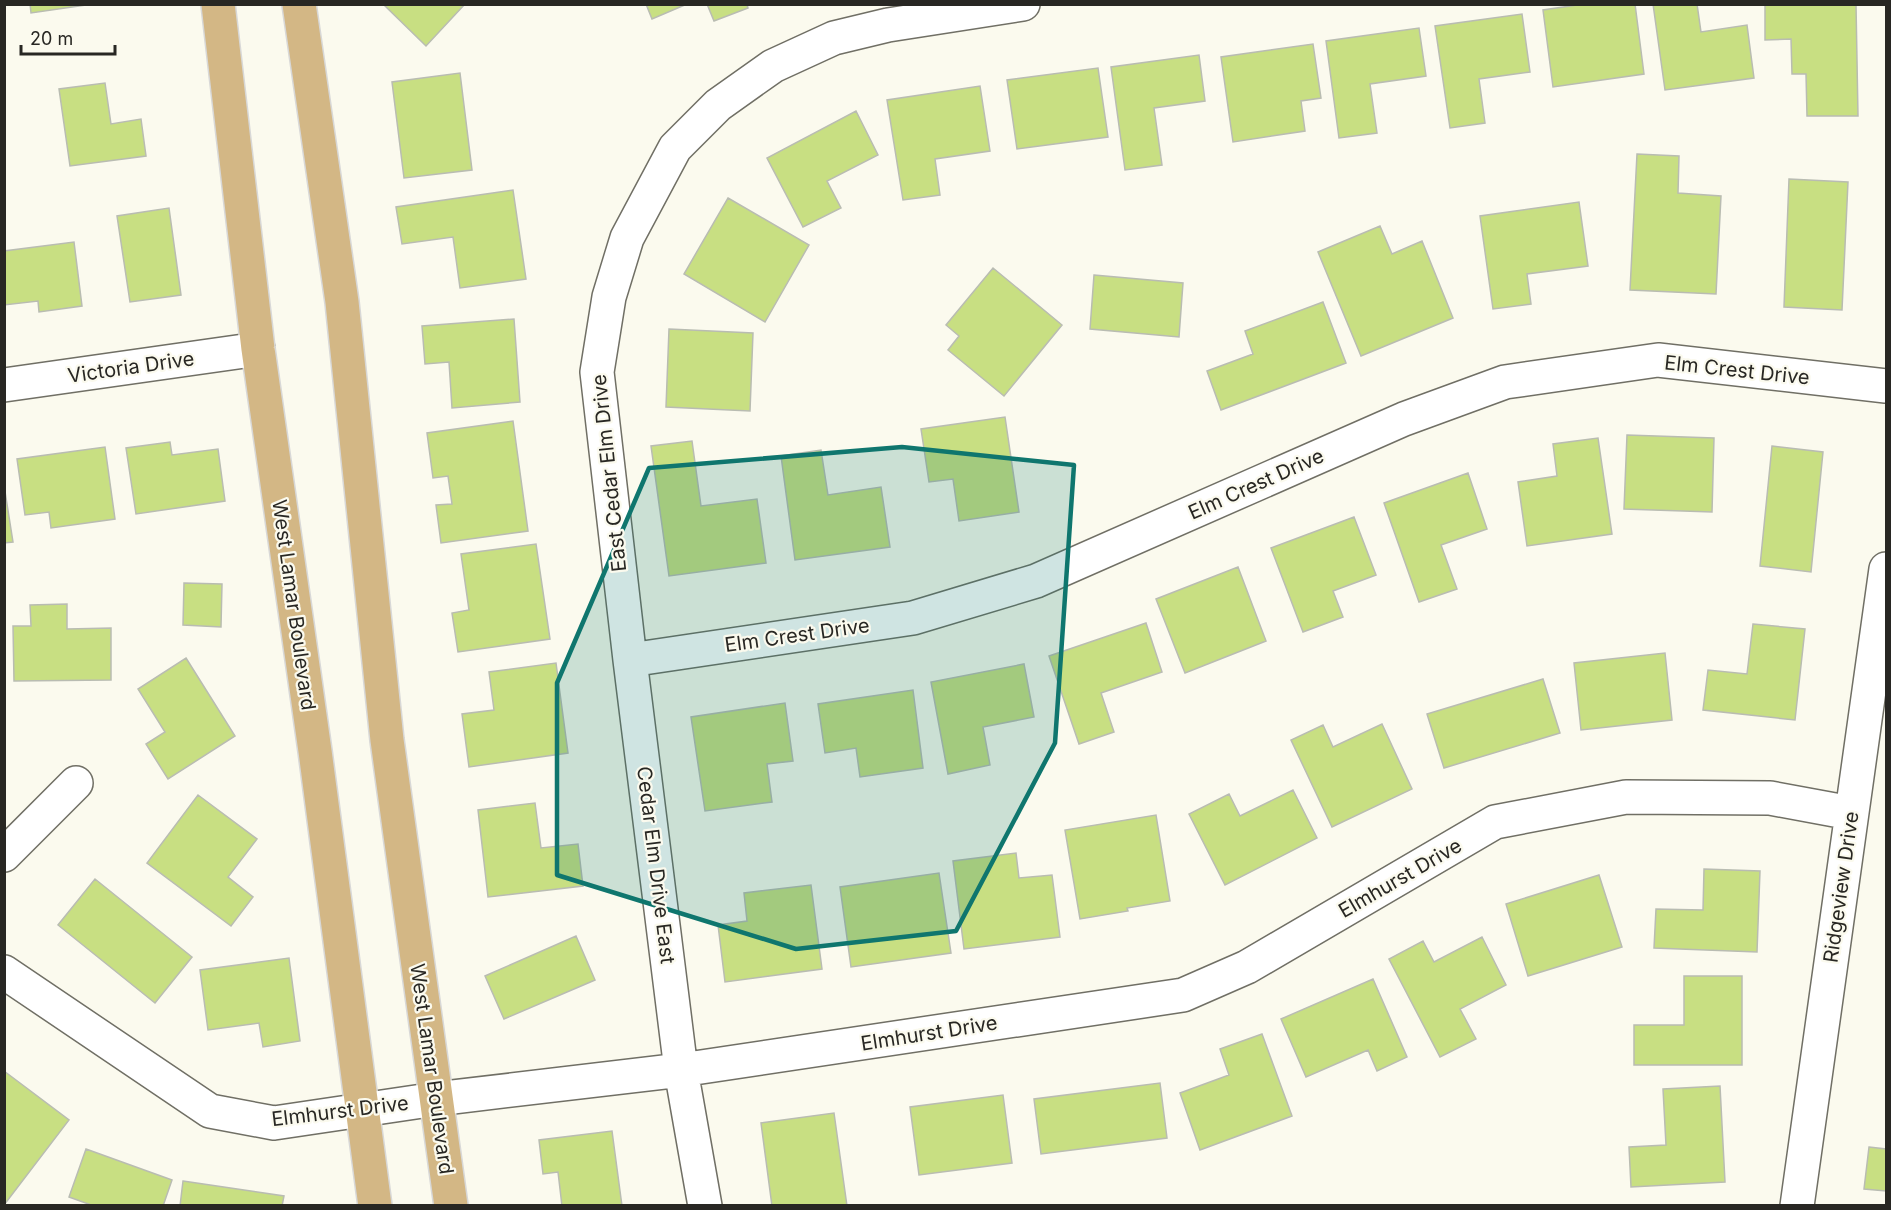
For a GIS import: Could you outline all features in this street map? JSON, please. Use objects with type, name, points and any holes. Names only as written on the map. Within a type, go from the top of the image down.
[{"type":"main road","name":"West Lamar Boulevard","points":[[218,4],[258,349],[315,751],[375,1206]]},
{"type":"main road","name":"West Lamar Boulevard","points":[[299,4],[342,302],[387,740],[451,1206]]},
{"type":"street","name":"East Cedar Elm Drive","points":[[630,660],[597,372],[609,297],[627,238],[675,148],[718,105],[773,66],[834,38],[888,26],[1023,4]]},
{"type":"street","name":"Victoria Drive","points":[[4,385],[258,349]]},
{"type":"street","name":"Elm Crest Drive","points":[[630,660],[913,618],[1036,581],[1404,419],[1505,382],[1658,360],[1887,386]]},
{"type":"street","name":"Ridgeview Drive","points":[[1797,1206],[1887,569]]},
{"type":"street","name":"Cedar Elm Drive East","points":[[630,660],[681,1070],[705,1206]]},
{"type":"street","points":[[4,855],[76,783]]},
{"type":"street","name":"Elmhurst Drive","points":[[4,972],[210,1111],[274,1123],[436,1099],[681,1070],[1183,995],[1247,967],[1495,822],[1626,797],[1770,798],[1851,813]]},
{"type":"highlighted area","points":[[902,447],[1074,465],[1055,743],[956,931],[796,949],[557,875],[557,683],[649,468]]},
{"type":"building","points":[[30,4],[93,4],[31,13]]},
{"type":"building","points":[[383,4],[465,4],[426,46]]},
{"type":"building","points":[[646,4],[687,4],[652,19]]},
{"type":"building","points":[[707,4],[747,4],[748,8],[714,21]]},
{"type":"building","points":[[1584,4],[1635,4],[1644,74],[1553,87],[1543,10]]},
{"type":"building","points":[[1653,4],[1697,4],[1701,32],[1747,25],[1754,78],[1665,90]]},
{"type":"building","points":[[1765,4],[1856,4],[1858,116],[1807,116],[1806,74],[1792,74],[1791,39],[1765,40]]},
{"type":"building","points":[[1522,14],[1530,72],[1479,79],[1485,123],[1450,128],[1435,26]]},
{"type":"building","points":[[1419,28],[1426,76],[1370,84],[1377,133],[1339,138],[1326,41]]},
{"type":"building","points":[[1313,44],[1321,98],[1301,101],[1305,131],[1233,142],[1221,57]]},
{"type":"building","points":[[1199,55],[1205,101],[1154,108],[1162,165],[1125,170],[1111,67]]},
{"type":"building","points":[[1098,68],[1108,137],[1017,149],[1007,80]]},
{"type":"building","points":[[460,73],[472,170],[404,178],[392,82]]},
{"type":"building","points":[[105,83],[111,124],[141,119],[146,156],[70,166],[59,89]]},
{"type":"building","points":[[980,86],[990,151],[935,159],[940,195],[903,200],[887,100]]},
{"type":"building","points":[[856,111],[878,155],[827,181],[841,208],[803,227],[767,158]]},
{"type":"building","points":[[1637,154],[1679,156],[1678,193],[1721,196],[1716,294],[1630,290]]},
{"type":"building","points":[[1789,179],[1848,182],[1842,310],[1784,307]]},
{"type":"building","points":[[513,190],[526,279],[460,288],[453,237],[402,244],[396,207]]},
{"type":"building","points":[[728,198],[809,245],[765,322],[684,274]]},
{"type":"building","points":[[1579,202],[1588,266],[1527,274],[1531,304],[1493,309],[1480,216]]},
{"type":"building","points":[[169,208],[181,295],[130,302],[117,216]]},
{"type":"building","points":[[1380,226],[1392,254],[1422,241],[1453,318],[1361,356],[1318,252]]},
{"type":"building","points":[[74,242],[82,306],[39,312],[38,301],[4,305],[4,251]]},
{"type":"building","points":[[993,268],[1062,325],[1004,396],[948,350],[959,336],[946,325]]},
{"type":"building","points":[[1094,275],[1183,283],[1179,337],[1090,329]]},
{"type":"building","points":[[1323,302],[1346,363],[1221,410],[1207,371],[1253,354],[1245,331]]},
{"type":"building","points":[[514,319],[520,402],[452,408],[449,362],[425,364],[422,326]]},
{"type":"building","points":[[669,329],[753,333],[750,411],[666,407]]},
{"type":"building","points":[[1005,417],[1019,512],[959,521],[953,479],[929,482],[921,429]]},
{"type":"building","points":[[513,421],[528,531],[441,543],[436,505],[452,504],[448,476],[433,478],[427,433]]},
{"type":"building","points":[[1627,435],[1714,438],[1712,512],[1624,509]]},
{"type":"building","points":[[1598,438],[1612,534],[1527,546],[1518,482],[1557,476],[1553,444]]},
{"type":"building","points":[[692,441],[701,506],[757,499],[766,563],[669,576],[651,446]]},
{"type":"building","points":[[170,442],[172,455],[218,449],[225,501],[136,514],[126,448]]},
{"type":"building","points":[[1772,446],[1823,452],[1811,572],[1760,566]]},
{"type":"building","points":[[105,447],[115,519],[51,528],[49,512],[25,515],[17,459]]},
{"type":"building","points":[[821,450],[828,495],[881,487],[890,547],[795,560],[781,456]]},
{"type":"building","points":[[1468,473],[1487,529],[1441,545],[1457,589],[1419,602],[1384,503]]},
{"type":"building","points":[[4,485],[13,542],[4,543]]},
{"type":"building","points":[[1354,517],[1376,575],[1333,591],[1343,617],[1303,632],[1271,548]]},
{"type":"building","points":[[536,544],[550,639],[458,652],[452,613],[469,610],[461,554]]},
{"type":"building","points":[[1238,567],[1266,641],[1185,673],[1156,599]]},
{"type":"building","points":[[184,583],[222,584],[221,627],[183,625]]},
{"type":"building","points":[[67,604],[67,629],[111,628],[111,680],[14,681],[13,626],[31,626],[30,605]]},
{"type":"building","points":[[1146,623],[1162,672],[1101,693],[1114,732],[1079,744],[1049,656]]},
{"type":"building","points":[[1753,624],[1805,629],[1795,720],[1703,710],[1708,670],[1747,674]]},
{"type":"building","points":[[1665,653],[1672,720],[1581,730],[1574,663]]},
{"type":"building","points":[[186,658],[235,736],[168,779],[146,744],[165,732],[138,689]]},
{"type":"building","points":[[556,663],[568,753],[469,767],[462,714],[494,710],[489,672]]},
{"type":"building","points":[[1024,664],[1034,717],[983,727],[990,765],[948,774],[931,682]]},
{"type":"building","points":[[1543,679],[1560,733],[1444,768],[1427,714]]},
{"type":"building","points":[[913,690],[923,768],[860,777],[856,748],[825,753],[818,704]]},
{"type":"building","points":[[785,703],[793,761],[767,764],[772,802],[705,811],[691,717]]},
{"type":"building","points":[[1382,724],[1412,789],[1332,827],[1291,740],[1323,725],[1333,747]]},
{"type":"building","points":[[1293,790],[1317,838],[1225,885],[1189,814],[1229,794],[1240,816]]},
{"type":"building","points":[[198,795],[257,839],[228,877],[253,897],[231,926],[147,863]]},
{"type":"building","points":[[535,803],[541,848],[578,844],[583,886],[488,897],[478,810]]},
{"type":"building","points":[[1156,815],[1170,901],[1080,919],[1065,830]]},
{"type":"building","points":[[1016,853],[1019,878],[1052,875],[1060,937],[964,949],[953,861]]},
{"type":"building","points":[[1704,869],[1760,871],[1757,952],[1654,948],[1656,909],[1703,910]]},
{"type":"building","points":[[939,873],[951,953],[851,967],[840,887]]},
{"type":"building","points":[[1599,875],[1622,947],[1528,976],[1506,904]]},
{"type":"building","points":[[95,879],[192,957],[155,1003],[58,925]]},
{"type":"building","points":[[811,885],[822,969],[725,982],[718,925],[747,921],[744,893]]},
{"type":"building","points":[[576,936],[595,980],[504,1019],[485,976]]},
{"type":"building","points":[[1482,937],[1506,985],[1460,1009],[1476,1039],[1440,1057],[1389,959],[1423,941],[1434,962]]},
{"type":"building","points":[[289,958],[300,1041],[263,1047],[259,1023],[208,1030],[200,970]]},
{"type":"building","points":[[1684,976],[1742,976],[1742,1065],[1634,1065],[1634,1025],[1684,1025]]},
{"type":"building","points":[[1373,979],[1407,1057],[1377,1071],[1368,1050],[1306,1077],[1281,1019]]},
{"type":"building","points":[[1262,1034],[1292,1116],[1200,1150],[1180,1093],[1229,1075],[1220,1049]]},
{"type":"building","points":[[4,1071],[69,1120],[4,1205]]},
{"type":"building","points":[[1160,1083],[1167,1138],[1041,1154],[1034,1099]]},
{"type":"building","points":[[1720,1086],[1725,1182],[1631,1187],[1629,1147],[1666,1145],[1663,1089]]},
{"type":"building","points":[[1003,1095],[1012,1163],[919,1175],[910,1107]]},
{"type":"building","points":[[834,1113],[847,1206],[772,1206],[761,1123]]},
{"type":"building","points":[[612,1131],[622,1206],[562,1206],[558,1172],[543,1174],[539,1140]]},
{"type":"building","points":[[1869,1147],[1886,1149],[1886,1191],[1864,1189]]},
{"type":"building","points":[[86,1149],[172,1180],[163,1206],[94,1206],[69,1197]]},
{"type":"building","points":[[183,1181],[284,1196],[282,1206],[180,1206]]}]
